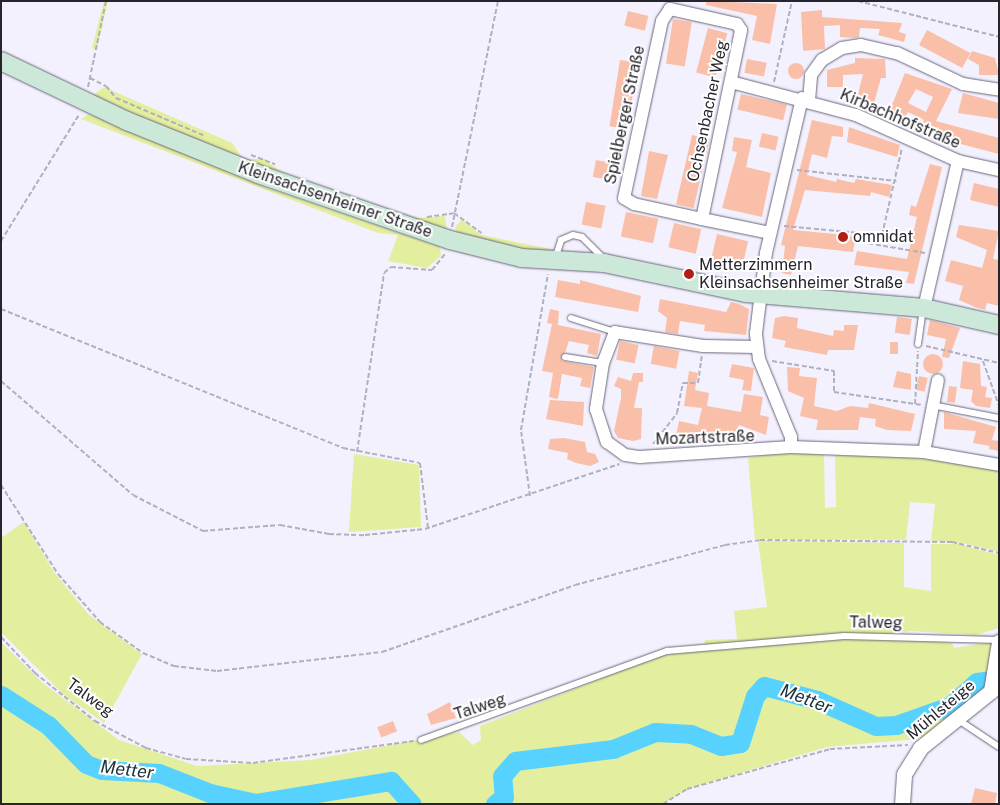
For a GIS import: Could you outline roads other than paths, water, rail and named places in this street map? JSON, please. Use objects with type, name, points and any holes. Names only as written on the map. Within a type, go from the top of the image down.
[{"type":"main road","name":"Kleinsachsenheimer Straße","points":[[1,61],[84,101],[267,177],[450,240],[552,267],[612,265],[762,294],[924,308],[999,325]]},
{"type":"street","name":"Ochsenbacher Weg","points":[[666,11],[741,27],[702,219]]},
{"type":"street","name":"Spielberger Straße","points":[[666,11],[624,194],[634,204],[702,219],[771,229]]},
{"type":"street","points":[[791,448],[791,436],[758,353],[762,294],[771,229],[785,168],[811,75],[822,60],[842,48],[861,45],[897,53],[963,84],[999,90]]},
{"type":"street","name":"Kirbachhofstraße","points":[[731,82],[805,99],[905,137],[958,161],[999,170]]},
{"type":"street","points":[[924,308],[958,161]]},
{"type":"street","points":[[615,332],[758,353]]},
{"type":"street","name":"Mozartstraße","points":[[615,332],[603,363],[596,409],[599,426],[617,451],[646,456],[791,448],[924,452],[999,466]]},
{"type":"street","points":[[924,452],[938,380]]},
{"type":"street","name":"Mühlsteige","points":[[902,804],[904,774],[920,748],[991,691],[998,644]]},
{"type":"lane","points":[[552,267],[561,240],[573,234],[582,237],[612,265]]},
{"type":"lane","points":[[918,344],[924,308]]},
{"type":"lane","points":[[571,318],[615,332]]},
{"type":"lane","points":[[564,356],[603,363]]},
{"type":"lane","points":[[932,405],[999,418]]},
{"type":"lane","name":"Talweg","points":[[421,740],[505,713],[667,651],[844,636],[998,644]]},
{"type":"lane","points":[[956,718],[999,747]]},
{"type":"waterway","name":"Metter","points":[[495,804],[504,797],[502,776],[515,761],[613,749],[655,732],[691,734],[721,746],[740,743],[755,696],[764,686],[817,700],[876,726],[896,725],[950,706],[977,682],[999,679]]},
{"type":"waterway","name":"Metter","points":[[1,695],[48,725],[86,764],[102,770],[159,773],[210,793],[256,803],[391,781],[412,804]]},
{"type":"place","name":"omnidat","points":[[843,237]]},
{"type":"place","name":"Metterzimmern Kleinsachsenheimer Straße","points":[[689,274]]}]
